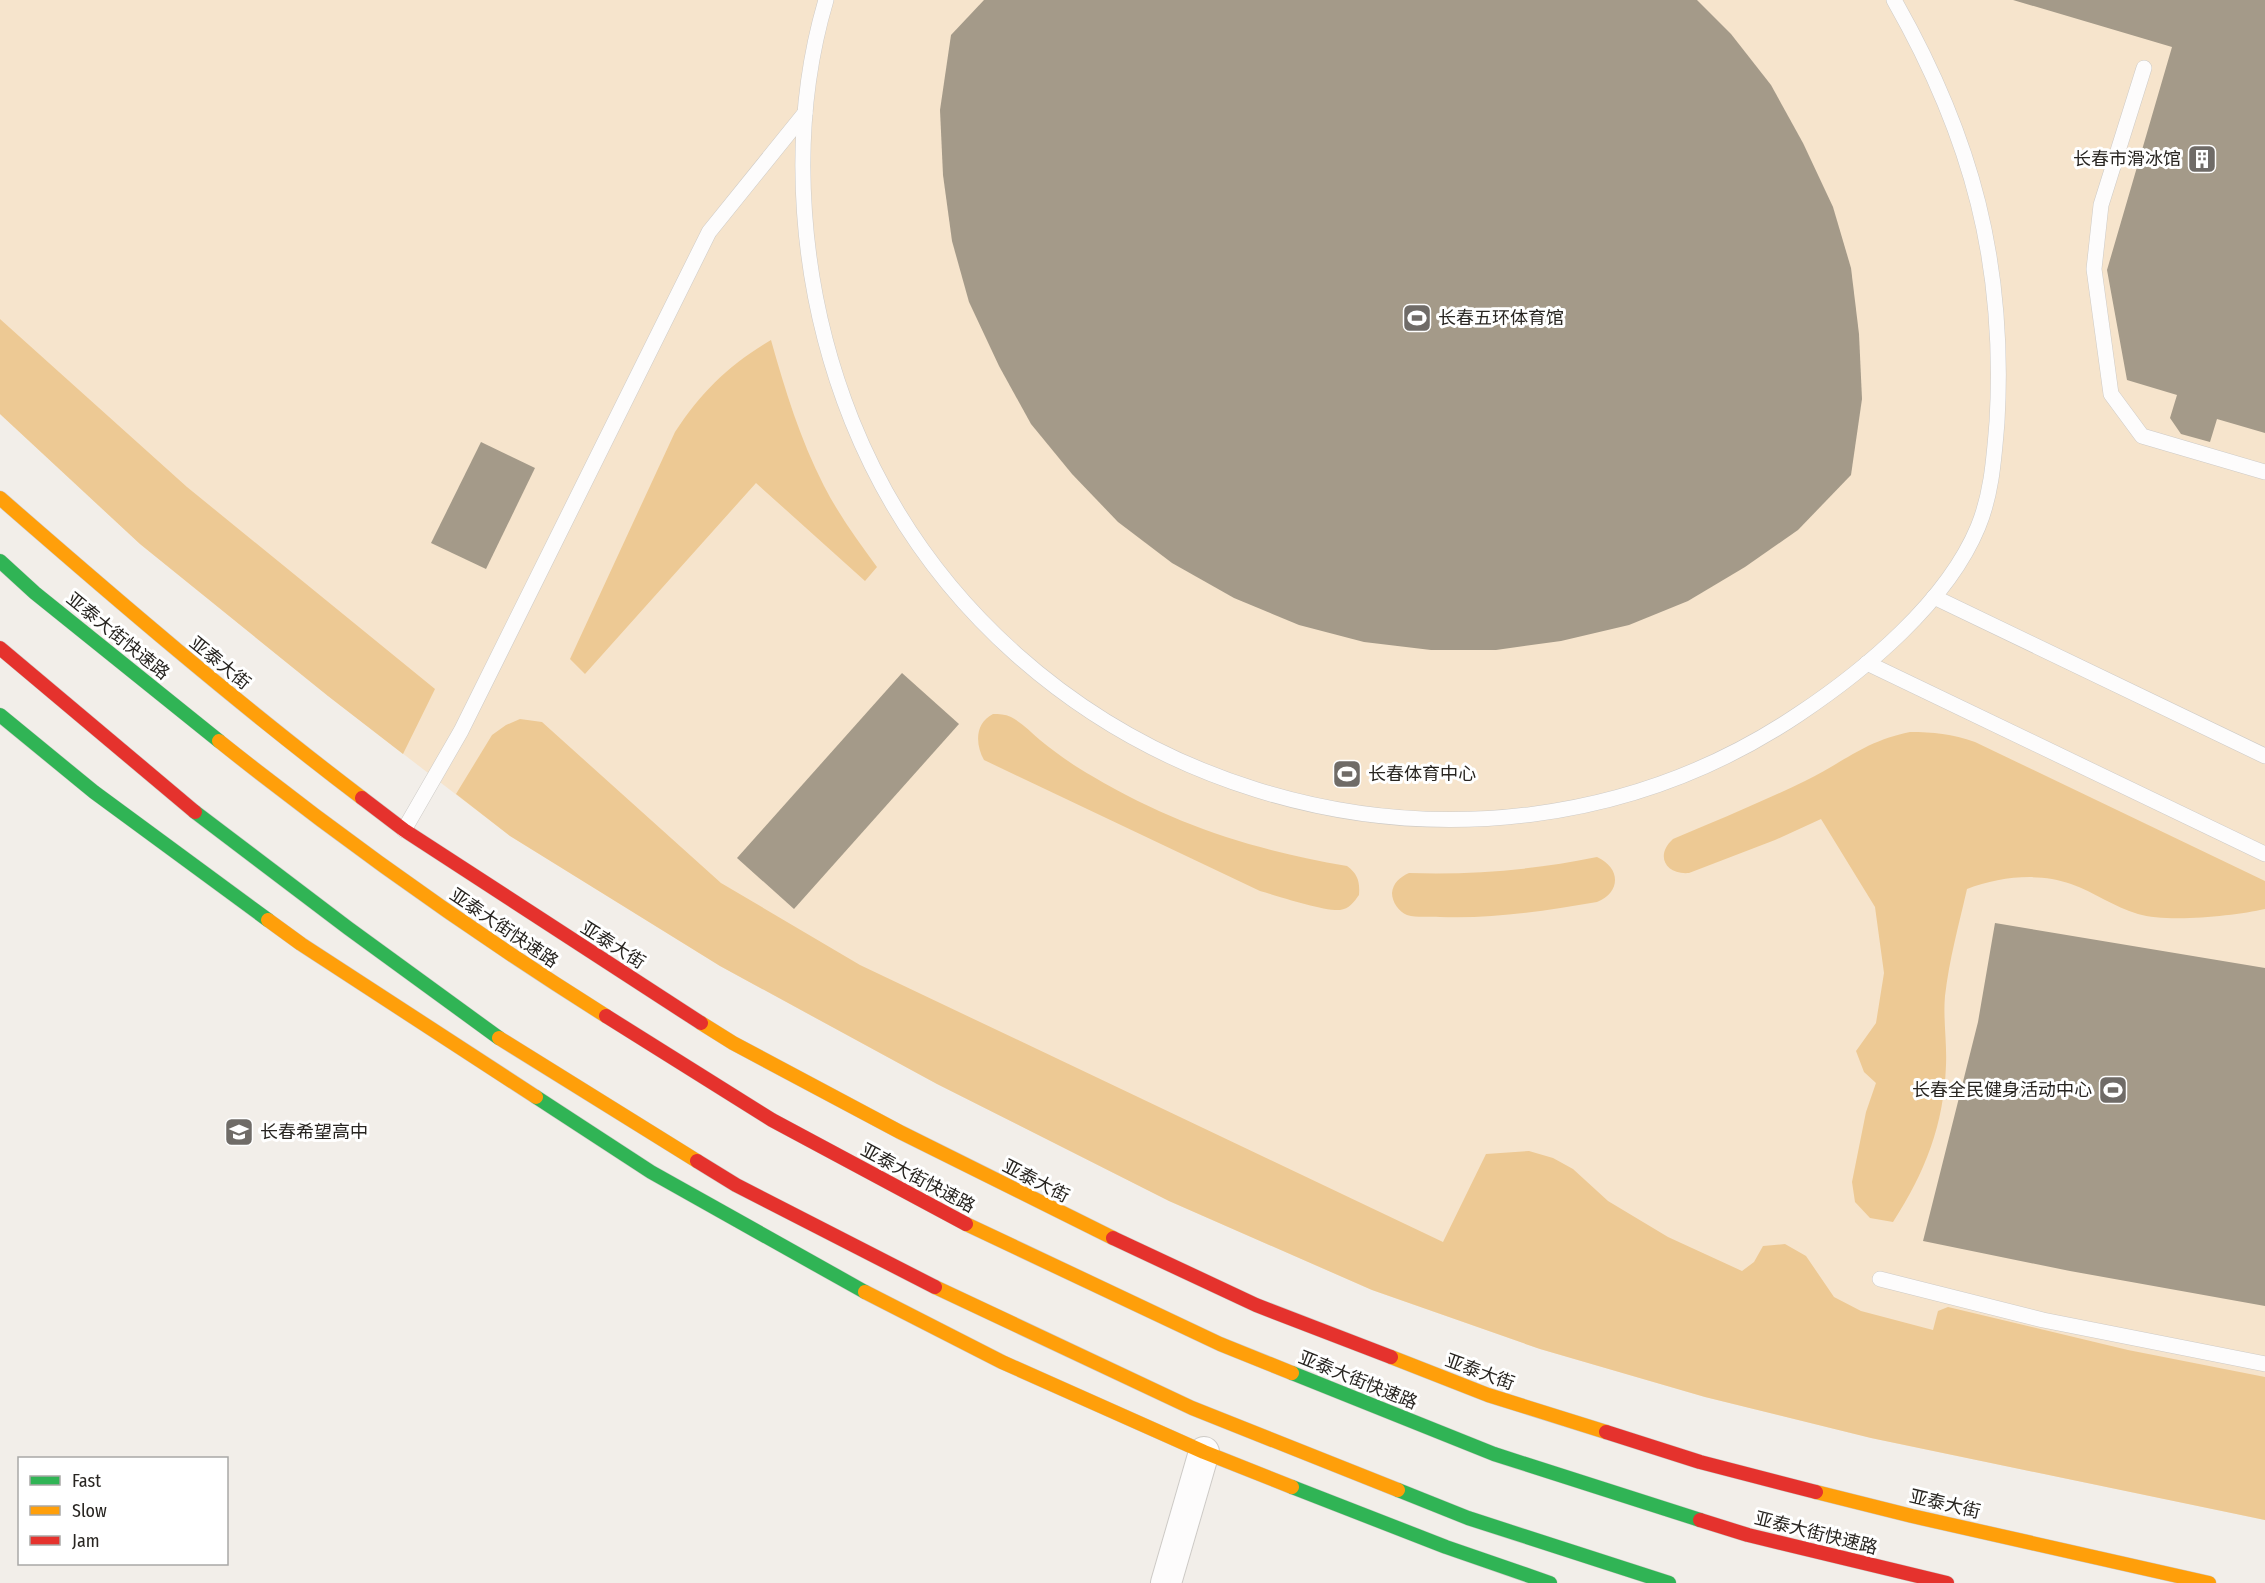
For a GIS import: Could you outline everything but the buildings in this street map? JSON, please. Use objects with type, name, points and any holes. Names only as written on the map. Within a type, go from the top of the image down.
[{"type":"main road","name":"亚泰大街","points":[[0,498],[163,639],[300,751],[404,830],[560,933],[734,1043],[900,1132],[1057,1212],[1256,1305],[1488,1395],[1700,1462],[1912,1516],[2209,1583]]},
{"type":"main road","name":"亚泰大街快速路","points":[[0,561],[35,593],[219,741],[389,872],[552,982],[772,1120],[984,1233],[1220,1344],[1494,1454],[1748,1535],[1947,1583]]},
{"type":"main road","points":[[0,648],[186,805],[471,1018],[510,1046],[736,1185],[955,1298],[1192,1408],[1468,1518],[1669,1583]]},
{"type":"main road","points":[[0,715],[94,792],[301,944],[651,1172],[834,1276],[1002,1362],[1204,1452],[1446,1547],[1550,1583]]},
{"type":"street","points":[[1166,1583],[1204,1452]]},
{"type":"lane","points":[[826,0],[812,54],[805,113],[804,193],[812,278],[824,334],[844,400],[861,443],[888,494],[939,571],[992,632],[1035,671],[1081,706],[1133,738],[1189,766],[1227,781],[1305,804],[1366,815],[1428,820],[1489,819],[1611,799],[1670,780],[1726,756],[1781,726],[1832,692],[1882,651],[1934,597],[1961,559],[1977,529],[1986,505],[1994,467],[1998,343],[1995,284],[1971,169],[1925,56],[1894,0]]},
{"type":"lane","points":[[2144,68],[2101,205],[2097,237],[2094,269],[2111,394],[2142,436],[2265,472]]},
{"type":"lane","points":[[404,830],[461,731],[709,232],[805,113]]},
{"type":"lane","points":[[1934,597],[2265,756]]},
{"type":"lane","points":[[1867,663],[2265,854]]},
{"type":"lane","points":[[1880,1279],[2053,1322],[2265,1364]]},
{"type":"shaded area","name":"长春体育中心","points":[[0,0],[2265,0],[2265,1520],[1871,1438],[1705,1397],[1540,1349],[1372,1290],[1169,1201],[937,1084],[720,966],[510,836],[328,696],[140,544],[0,414]]},
{"type":"shaded area","points":[[0,319],[187,487],[435,689],[403,754],[140,544],[0,414]]},
{"type":"shaded area","points":[[771,340],[794,414],[815,468],[842,518],[877,567],[865,581],[756,483],[585,674],[570,659],[675,432],[695,404],[717,380],[742,359]]},
{"type":"shaded area","points":[[993,714],[1015,719],[1072,764],[1154,809],[1247,843],[1347,866],[1358,879],[1359,895],[1349,907],[1332,910],[1260,891],[984,760],[979,747],[978,734],[983,723]]},
{"type":"shaded area","points":[[520,719],[542,722],[721,883],[860,965],[1443,1242],[1486,1154],[1529,1151],[1553,1158],[1573,1169],[1608,1201],[1668,1237],[1742,1271],[1754,1262],[1763,1246],[1785,1244],[1806,1256],[1834,1297],[1861,1311],[1933,1330],[1938,1311],[1948,1307],[2128,1350],[2265,1377],[2265,1520],[1871,1438],[1705,1397],[1540,1349],[1372,1290],[1169,1201],[937,1084],[720,966],[510,836],[456,794],[492,735]]},
{"type":"shaded area","points":[[1910,732],[1942,734],[1975,742],[2265,881],[2265,909],[2201,918],[2151,917],[2112,904],[2071,884],[2059,880],[2032,877],[1992,881],[1967,889],[1945,996],[1946,1065],[1937,1128],[1915,1185],[1893,1222],[1870,1218],[1855,1202],[1852,1182],[1866,1112],[1876,1083],[1864,1072],[1856,1051],[1876,1023],[1884,973],[1875,907],[1821,819],[1775,840],[1689,873],[1674,871],[1665,863],[1664,857],[1673,839],[1789,789],[1867,746]]},
{"type":"shaded area","points":[[1597,857],[1610,867],[1615,880],[1610,892],[1597,902],[1499,916],[1419,917],[1401,912],[1392,896],[1395,883],[1409,873],[1503,871]]},
{"type":"traffic: fast","points":[[0,561],[35,593],[219,741]]},
{"type":"traffic: fast","points":[[0,715],[94,792],[268,920]]},
{"type":"traffic: fast","points":[[195,812],[348,928],[499,1038]]},
{"type":"traffic: fast","points":[[536,1097],[651,1172],[865,1292]]},
{"type":"traffic: fast","points":[[1292,1373],[1494,1454],[1700,1520]]},
{"type":"traffic: fast","points":[[1292,1487],[1446,1547],[1550,1583]]},
{"type":"traffic: fast","points":[[1398,1490],[1468,1518],[1669,1583]]},
{"type":"traffic: slow","points":[[0,498],[178,651],[362,798]]},
{"type":"traffic: slow","points":[[219,741],[408,884],[606,1016]]},
{"type":"traffic: slow","points":[[268,920],[301,944],[536,1097]]},
{"type":"traffic: slow","points":[[701,1023],[733,1043],[900,1132],[1113,1238]]},
{"type":"traffic: slow","points":[[499,1038],[697,1161]]},
{"type":"traffic: slow","points":[[966,1224],[1220,1344],[1292,1373]]},
{"type":"traffic: slow","points":[[935,1287],[1192,1408],[1398,1490]]},
{"type":"traffic: slow","points":[[865,1292],[1002,1362],[1204,1452],[1292,1487]]},
{"type":"traffic: slow","points":[[1391,1357],[1488,1395],[1606,1432]]},
{"type":"traffic: slow","points":[[1816,1492],[2209,1583]]},
{"type":"traffic: jam","points":[[0,648],[195,812]]},
{"type":"traffic: jam","points":[[362,798],[404,830],[701,1023]]},
{"type":"traffic: jam","points":[[606,1016],[772,1120],[966,1224]]},
{"type":"traffic: jam","points":[[697,1161],[736,1185],[935,1287]]},
{"type":"traffic: jam","points":[[1113,1238],[1256,1305],[1391,1357]]},
{"type":"traffic: jam","points":[[1606,1432],[1700,1462],[1816,1492]]},
{"type":"traffic: jam","points":[[1700,1520],[1748,1535],[1947,1583]]},
{"type":"place","name":"长春市滑冰馆","points":[[2202,159]]},
{"type":"place","name":"长春五环体育馆","points":[[1417,318]]},
{"type":"place","name":"长春体育中心","points":[[1347,774]]},
{"type":"place","name":"长春全民健身活动中心","points":[[2113,1090]]},
{"type":"place","name":"长春希望高中","points":[[239,1132]]}]
